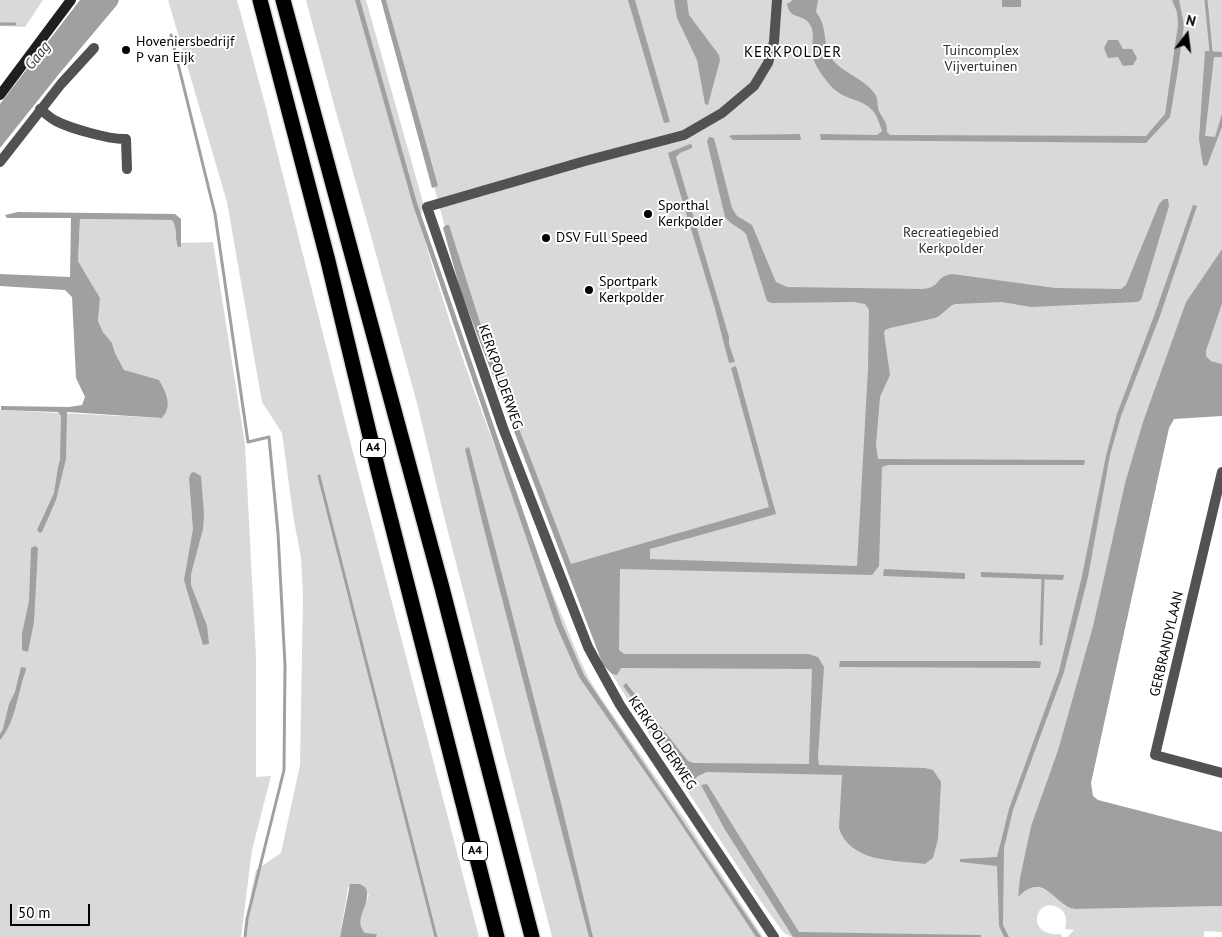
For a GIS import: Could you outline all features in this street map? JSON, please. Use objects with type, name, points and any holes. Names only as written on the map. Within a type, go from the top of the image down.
[{"type":"highway","name":"A4","points":[[260,0],[326,252],[379,474],[497,937]]},
{"type":"highway","name":"A4","points":[[283,0],[441,584],[532,937]]},
{"type":"main road","points":[[0,95],[71,0]]},
{"type":"street","name":"KERKPOLDERWEG","points":[[774,937],[620,705],[588,648],[503,428],[427,208],[584,161],[679,136],[722,113],[754,86],[768,63],[774,42],[777,0]]},
{"type":"street","points":[[0,162],[61,84],[94,48]]},
{"type":"street","points":[[40,110],[57,121],[77,128],[98,135],[126,139],[127,169]]},
{"type":"street","name":"GERBRANDYLAAN","points":[[1222,472],[1155,755],[1222,773]]},
{"type":"green space","points":[[0,0],[43,0],[25,27],[0,26]]},
{"type":"green space","points":[[168,0],[237,0],[479,937],[376,937],[377,934],[365,933],[362,929],[361,919],[369,895],[348,887],[340,937],[246,937],[251,893],[256,870],[281,853],[300,765],[303,596],[301,557],[282,433],[262,402],[227,202]]},
{"type":"green space","points":[[306,0],[366,0],[424,206],[420,216],[420,224],[437,280],[494,444],[580,660],[601,698],[763,937],[552,937],[418,407]]},
{"type":"green space","name":"Recreatiegebied Kerkpolder","points":[[384,0],[1222,0],[1222,249],[1186,302],[1125,483],[1093,626],[1058,750],[1031,826],[1018,896],[1028,889],[1042,888],[1064,904],[1075,909],[1222,906],[1222,932],[1204,931],[1204,937],[1067,937],[1074,930],[1065,929],[1066,920],[1064,912],[1051,905],[1044,907],[1040,911],[1037,917],[1038,923],[1041,929],[1049,933],[1061,934],[1062,937],[792,937],[784,933],[642,723],[612,674],[457,272]]},
{"type":"green space","points":[[80,219],[172,220],[175,224],[176,242],[181,247],[181,243],[213,242],[245,444],[256,657],[256,777],[271,776],[252,850],[241,937],[0,937],[0,410],[162,418],[124,370],[112,343],[103,332],[98,321],[100,298],[78,261]]},
{"type":"green space","points":[[1222,304],[1222,364],[1211,361],[1206,356],[1206,351]]},
{"type":"water","name":"Gaag","points":[[80,0],[119,0],[117,5],[0,148],[0,104]]},
{"type":"water","points":[[355,0],[360,0],[417,203],[562,624],[584,675],[761,937],[756,937],[673,812],[579,677],[556,625],[413,205]]},
{"type":"water","points":[[381,0],[386,0],[438,186],[432,188]]},
{"type":"water","points":[[628,0],[635,0],[670,122],[664,123]]},
{"type":"water","points":[[674,0],[687,0],[689,15],[719,55],[720,60],[708,105],[705,104],[697,60],[677,18]]},
{"type":"water","points":[[793,0],[818,0],[816,12],[820,17],[827,47],[832,59],[836,64],[872,90],[877,98],[879,111],[886,122],[887,132],[890,135],[1146,136],[1165,114],[1178,25],[1177,12],[1172,0],[1179,0],[1184,25],[1170,117],[1146,143],[821,140],[820,134],[877,135],[882,131],[872,109],[839,93],[821,73],[812,54],[813,34],[809,23],[788,9],[787,4]]},
{"type":"water","points":[[1002,0],[1021,0],[1021,7],[1002,7]]},
{"type":"water","points":[[1108,40],[1118,40],[1123,49],[1132,49],[1137,58],[1133,65],[1123,66],[1118,57],[1108,58],[1104,48]]},
{"type":"water","points":[[1205,51],[1222,52],[1222,57],[1214,57],[1205,136],[1215,137],[1222,114],[1222,127],[1207,166],[1203,165],[1199,139]]},
{"type":"water","points":[[800,134],[801,140],[733,140],[729,136],[732,135]]},
{"type":"water","points":[[709,137],[714,138],[732,208],[737,216],[752,225],[776,282],[787,287],[923,289],[933,286],[946,275],[952,274],[1055,288],[1121,289],[1126,285],[1159,204],[1164,199],[1168,199],[1169,206],[1141,300],[1137,302],[1031,307],[1002,302],[955,304],[935,318],[890,328],[885,330],[884,333],[890,375],[880,397],[876,445],[878,459],[1085,460],[1084,465],[888,465],[882,467],[879,566],[872,575],[620,569],[619,650],[624,654],[808,654],[818,657],[824,667],[819,765],[925,768],[933,770],[941,782],[938,839],[933,858],[925,864],[875,858],[853,848],[839,828],[842,775],[707,772],[694,780],[623,686],[626,683],[688,761],[694,763],[809,764],[812,669],[621,668],[617,675],[612,674],[603,665],[461,292],[443,228],[446,225],[449,225],[488,348],[571,564],[769,507],[731,368],[736,366],[776,514],[650,549],[650,559],[857,566],[868,369],[869,310],[865,304],[854,302],[771,303],[767,301],[746,234],[725,217],[707,141]]},
{"type":"water","points":[[690,144],[692,148],[680,153],[676,157],[735,362],[729,363],[714,305],[668,153]]},
{"type":"water","points":[[1193,205],[1197,206],[1160,316],[1121,416],[1110,455],[1088,577],[1064,672],[1013,810],[1004,848],[1003,925],[1009,937],[1004,937],[999,926],[997,866],[960,862],[960,859],[997,857],[1009,809],[1059,671],[1082,576],[1106,456],[1117,414]]},
{"type":"water","points":[[18,212],[175,214],[181,219],[181,247],[178,247],[175,226],[172,220],[80,219],[78,261],[100,298],[98,321],[103,332],[112,343],[124,370],[159,380],[166,394],[168,404],[162,418],[67,412],[66,459],[56,500],[40,533],[37,530],[54,493],[60,460],[61,416],[58,412],[1,410],[1,406],[69,407],[82,405],[85,397],[76,378],[72,297],[65,290],[0,286],[0,274],[70,277],[71,218],[7,218],[5,215]]},
{"type":"water","points":[[1222,249],[1222,304],[1206,356],[1211,361],[1222,364],[1222,416],[1174,419],[1169,428],[1091,783],[1093,796],[1098,800],[1222,832],[1222,906],[1075,909],[1068,907],[1042,888],[1035,887],[1018,897],[1031,826],[1058,750],[1093,626],[1125,483],[1143,422],[1186,302]]},
{"type":"water","points":[[469,447],[562,807],[593,937],[589,937],[481,517],[465,449]]},
{"type":"water","points":[[194,472],[201,476],[204,514],[203,529],[191,574],[191,585],[207,626],[209,644],[203,645],[184,580],[193,529],[189,478],[191,473]]},
{"type":"water","points":[[35,546],[38,548],[34,622],[28,652],[22,650],[22,634],[29,601],[31,548]]},
{"type":"water","points":[[884,569],[965,573],[965,579],[883,576]]},
{"type":"water","points":[[981,572],[1064,575],[1063,580],[981,577]]},
{"type":"water","points":[[840,661],[1041,662],[1040,668],[839,667]]},
{"type":"water","points":[[21,667],[26,669],[14,711],[9,727],[0,740],[0,734],[9,704],[15,692]]},
{"type":"water","points":[[707,784],[799,932],[981,935],[981,937],[793,937],[724,828],[701,785]]},
{"type":"water","points":[[350,884],[360,884],[366,888],[367,900],[361,917],[362,927],[365,933],[377,934],[376,937],[340,937]]},
{"type":"waterway","points":[[1206,0],[1211,51]]},
{"type":"waterway","points":[[0,24],[15,24]]},
{"type":"waterway","points":[[171,35],[215,214],[248,442],[269,437],[278,533],[285,665],[284,770],[247,919],[245,937]]},
{"type":"waterway","points":[[319,476],[436,937]]},
{"type":"waterway","points":[[1041,644],[1043,579]]},
{"type":"place","name":"Hoveniersbedrijf P van Eijk","points":[[126,50]]},
{"type":"place","name":"Sporthal Kerkpolder","points":[[648,214]]},
{"type":"place","name":"DSV Full Speed","points":[[546,238]]},
{"type":"place","name":"Sportpark Kerkpolder","points":[[589,290]]},
{"type":"district","name":"KERKPOLDER","points":[[793,53]]},
{"type":"park label","name":"Tuincomplex Vijvertuinen","points":[[981,59]]}]
